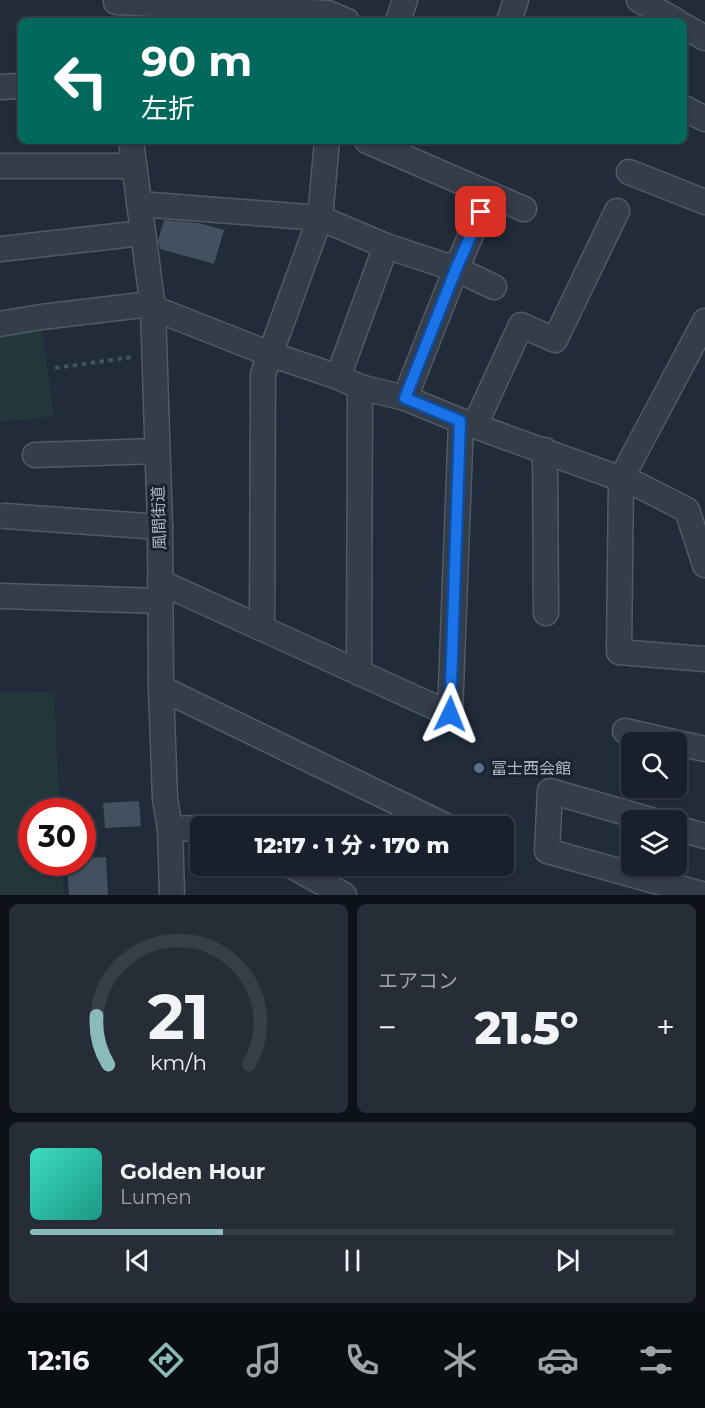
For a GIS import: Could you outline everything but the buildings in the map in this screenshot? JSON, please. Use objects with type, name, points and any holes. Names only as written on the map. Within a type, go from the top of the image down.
[{"type":"street","points":[[399,18],[405,0]]},
{"type":"street","points":[[510,18],[516,0]]},
{"type":"street","points":[[639,0],[671,18]]},
{"type":"street","points":[[116,8],[328,13],[340,18]]},
{"type":"street","points":[[687,28],[705,38]]},
{"type":"street","points":[[0,87],[18,86]]},
{"type":"street","points":[[687,110],[705,119]]},
{"type":"street","name":"風間街道","points":[[131,144],[153,308],[160,527],[161,688],[165,800],[170,829],[172,895]]},
{"type":"street","points":[[262,628],[263,374],[320,218],[327,144]]},
{"type":"street","points":[[374,144],[524,209]]},
{"type":"street","points":[[0,166],[134,166]]},
{"type":"street","points":[[630,172],[705,202]]},
{"type":"street","points":[[405,398],[456,269],[489,194]]},
{"type":"street","points":[[139,204],[320,218],[386,246],[456,269],[494,287]]},
{"type":"street","points":[[0,596],[160,591],[262,628],[450,714],[468,423],[521,325],[555,340],[617,211]]},
{"type":"street","points":[[0,249],[143,234]]},
{"type":"street","points":[[338,377],[386,246]]},
{"type":"street","points":[[0,324],[142,305],[153,308],[270,354],[338,377],[360,387],[405,398],[696,508],[705,565]]},
{"type":"street","points":[[705,321],[699,349],[621,479],[619,652],[705,659]]},
{"type":"street","points":[[359,673],[360,387]]},
{"type":"street","points":[[545,450],[546,613]]},
{"type":"street","points":[[35,454],[156,452]]},
{"type":"street","points":[[5,516],[160,527]]},
{"type":"street","points":[[161,688],[425,816]]},
{"type":"street","points":[[625,731],[705,749]]},
{"type":"street","points":[[621,811],[550,791],[548,851],[621,871]]},
{"type":"street","points":[[170,829],[190,828]]},
{"type":"street","points":[[687,831],[705,836]]},
{"type":"street","points":[[310,876],[344,895]]},
{"type":"street","points":[[637,876],[705,895]]},
{"type":"path","points":[[55,368],[154,354]]},
{"type":"green space","points":[[41,322],[54,416],[0,422],[0,330]]},
{"type":"green space","points":[[0,691],[54,692],[59,798],[18,798],[18,876],[63,876],[64,895],[0,895]]},
{"type":"place","name":"冨士西会館","points":[[479,768]]},
{"type":"route","points":[[450,714],[460,421],[405,398],[481,212]]}]
